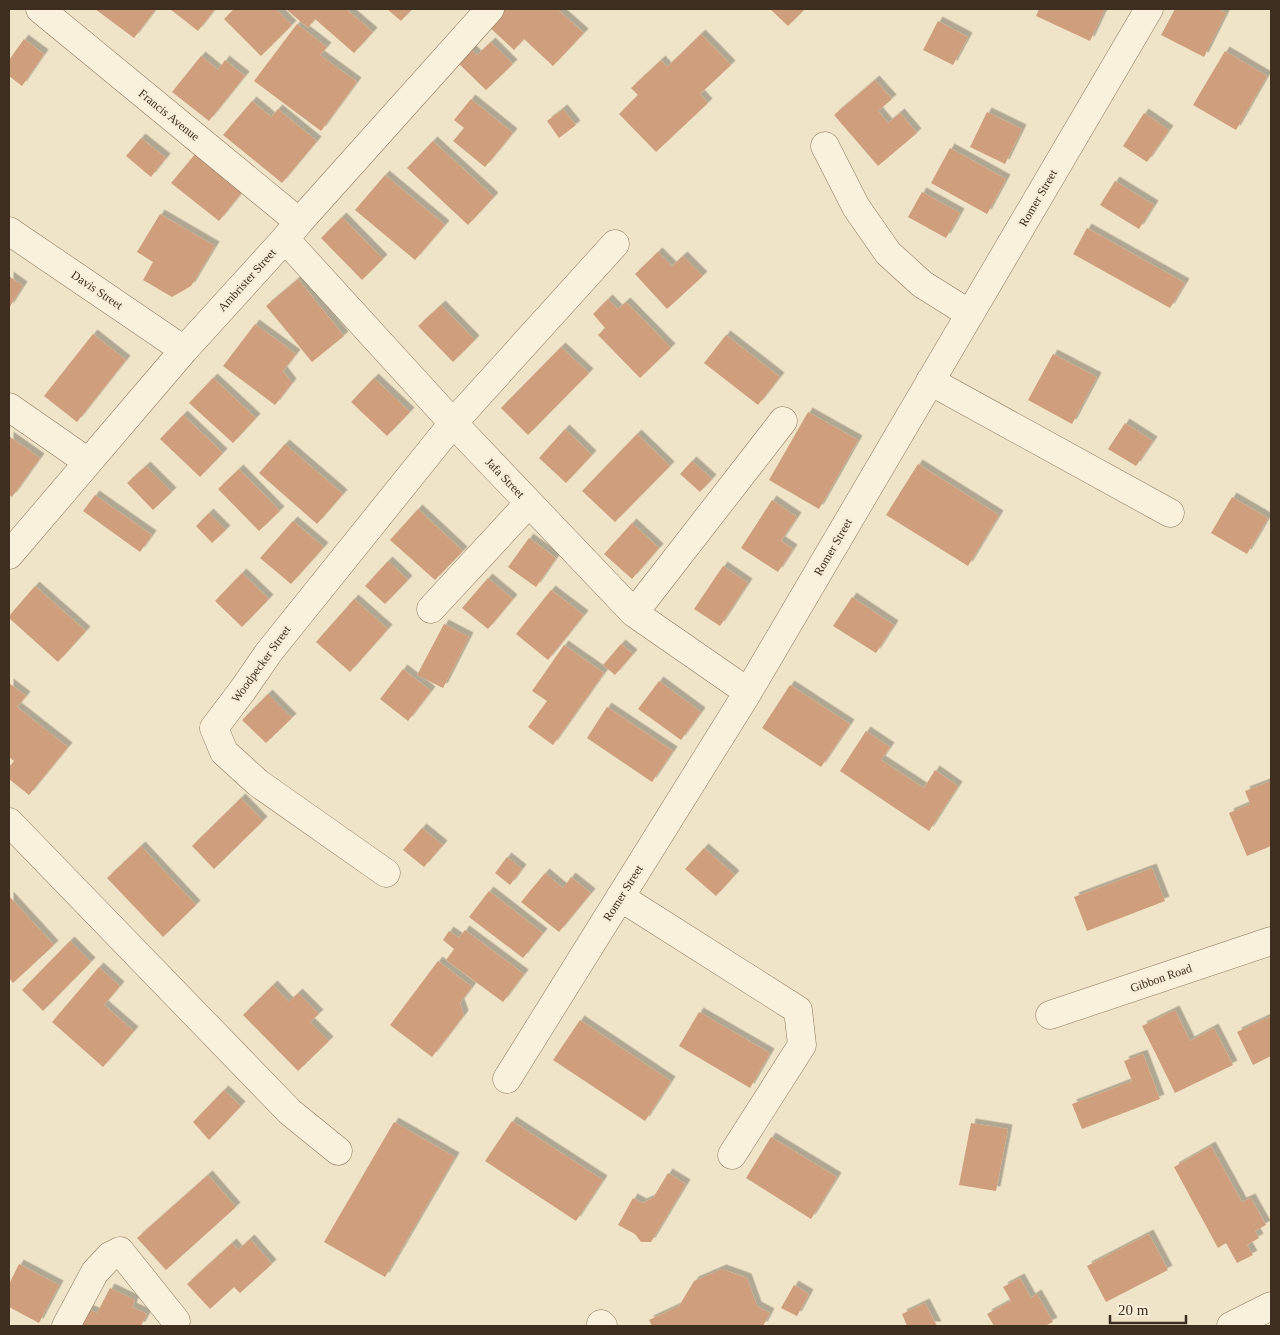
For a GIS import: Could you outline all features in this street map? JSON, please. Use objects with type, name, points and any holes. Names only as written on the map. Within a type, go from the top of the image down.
[{"type":"street","name":"Francis Avenue","points":[[40,9],[292,230]]},
{"type":"street","name":"Ambrister Street","points":[[9,555],[184,350],[490,9]]},
{"type":"street","name":"Romer Street","points":[[507,1079],[748,692],[1149,9]]},
{"type":"street","points":[[825,146],[856,207],[888,253],[922,284],[970,314]]},
{"type":"street","name":"Jafa Street","points":[[292,230],[453,423],[634,613],[748,692]]},
{"type":"street","name":"Davis Street","points":[[9,231],[184,350]]},
{"type":"street","points":[[453,423],[615,244]]},
{"type":"street","points":[[930,381],[1170,513]]},
{"type":"street","points":[[9,407],[88,462]]},
{"type":"street","points":[[634,613],[783,421]]},
{"type":"street","name":"Woodpecker Street","points":[[386,873],[258,783],[224,752],[214,728],[269,652],[453,423]]},
{"type":"street","points":[[431,609],[529,503]]},
{"type":"street","points":[[9,822],[290,1112],[338,1151]]},
{"type":"street","points":[[620,897],[798,1010],[802,1045],[732,1155]]},
{"type":"street","name":"Gibbon Road","points":[[1050,1015],[1271,941]]},
{"type":"street","points":[[66,1326],[95,1272],[110,1256],[120,1251],[176,1321]]},
{"type":"street","points":[[1231,1326],[1271,1306]]},
{"type":"building","points":[[95,9],[156,9],[134,38]]},
{"type":"building","points":[[170,9],[215,9],[198,31]]},
{"type":"building","points":[[234,9],[276,9],[292,25],[261,56],[224,19]]},
{"type":"building","points":[[286,9],[346,9],[373,32],[354,53],[315,19],[308,28]]},
{"type":"building","points":[[387,9],[412,9],[401,21]]},
{"type":"building","points":[[505,9],[557,9],[584,33],[553,66],[524,39],[514,50],[488,26]]},
{"type":"building","points":[[770,9],[805,9],[788,26]]},
{"type":"building","points":[[1039,9],[1105,9],[1090,41],[1036,16]]},
{"type":"building","points":[[1175,9],[1217,9],[1226,13],[1204,57],[1161,35]]},
{"type":"building","points":[[938,21],[968,37],[953,65],[923,50]]},
{"type":"building","points":[[297,24],[327,47],[320,55],[357,82],[321,131],[254,81]]},
{"type":"building","points":[[701,34],[731,65],[700,94],[708,103],[656,152],[619,114],[638,95],[631,88],[661,60],[667,67]]},
{"type":"building","points":[[24,39],[44,54],[22,86],[9,76],[9,60]]},
{"type":"building","points":[[491,42],[513,64],[486,90],[457,62],[471,49],[477,55]]},
{"type":"building","points":[[1225,51],[1267,76],[1236,130],[1193,105]]},
{"type":"building","points":[[201,56],[218,70],[225,60],[245,76],[209,121],[172,92]]},
{"type":"building","points":[[875,80],[892,99],[878,111],[888,123],[900,113],[917,133],[878,166],[834,115]]},
{"type":"building","points":[[471,99],[513,133],[485,167],[453,141],[464,128],[454,120]]},
{"type":"building","points":[[252,101],[271,117],[278,109],[317,141],[282,183],[223,135]]},
{"type":"building","points":[[563,109],[576,125],[559,138],[547,121]]},
{"type":"building","points":[[987,112],[1022,129],[1005,164],[970,147]]},
{"type":"building","points":[[1144,113],[1169,130],[1147,162],[1123,146]]},
{"type":"building","points":[[141,138],[166,158],[151,177],[126,156]]},
{"type":"building","points":[[433,141],[494,197],[468,225],[407,168]]},
{"type":"building","points":[[950,148],[1006,179],[987,214],[931,183]]},
{"type":"building","points":[[196,153],[243,191],[219,221],[171,183]]},
{"type":"building","points":[[385,175],[445,225],[415,260],[355,210]]},
{"type":"building","points":[[1115,181],[1154,205],[1139,229],[1100,205]]},
{"type":"building","points":[[922,192],[960,213],[946,238],[908,217]]},
{"type":"building","points":[[160,214],[215,246],[191,286],[172,297],[143,280],[153,262],[137,252]]},
{"type":"building","points":[[342,217],[383,259],[362,280],[321,238]]},
{"type":"building","points":[[1087,228],[1185,283],[1170,308],[1073,254]]},
{"type":"building","points":[[658,252],[672,266],[683,256],[703,276],[667,309],[635,274]]},
{"type":"building","points":[[9,276],[23,286],[9,308]]},
{"type":"building","points":[[298,279],[344,336],[312,362],[266,306]]},
{"type":"building","points":[[608,299],[618,309],[626,302],[671,348],[640,378],[598,335],[605,328],[593,314]]},
{"type":"building","points":[[441,305],[475,340],[453,362],[418,326]]},
{"type":"building","points":[[255,324],[296,354],[283,371],[292,383],[275,405],[223,366]]},
{"type":"building","points":[[93,334],[126,360],[77,422],[44,396]]},
{"type":"building","points":[[726,335],[780,377],[758,405],[704,363]]},
{"type":"building","points":[[561,347],[589,373],[528,435],[501,408]]},
{"type":"building","points":[[1053,354],[1097,377],[1072,424],[1028,400]]},
{"type":"building","points":[[213,378],[256,418],[233,443],[189,403]]},
{"type":"building","points":[[374,378],[410,412],[387,436],[351,402]]},
{"type":"building","points":[[808,412],[858,440],[819,509],[769,480]]},
{"type":"building","points":[[183,415],[223,453],[200,477],[160,439]]},
{"type":"building","points":[[1125,423],[1153,441],[1136,466],[1108,449]]},
{"type":"building","points":[[565,429],[592,455],[566,483],[539,458]]},
{"type":"building","points":[[637,434],[670,466],[615,522],[582,491]]},
{"type":"building","points":[[9,436],[40,458],[12,497],[9,495]]},
{"type":"building","points":[[285,444],[343,494],[317,524],[259,473]]},
{"type":"building","points":[[692,461],[712,479],[700,492],[680,474]]},
{"type":"building","points":[[918,464],[999,515],[968,566],[886,515]]},
{"type":"building","points":[[146,466],[172,492],[153,510],[127,483]]},
{"type":"building","points":[[239,469],[280,511],[259,531],[218,489]]},
{"type":"building","points":[[95,495],[152,535],[140,552],[83,511]]},
{"type":"building","points":[[1232,497],[1268,518],[1247,554],[1211,533]]},
{"type":"building","points":[[772,500],[797,517],[781,541],[793,549],[778,572],[741,548]]},
{"type":"building","points":[[418,509],[463,551],[435,580],[390,540]]},
{"type":"building","points":[[209,513],[226,530],[212,543],[196,526]]},
{"type":"building","points":[[293,521],[324,547],[291,584],[260,558]]},
{"type":"building","points":[[632,523],[659,548],[632,579],[604,554]]},
{"type":"building","points":[[529,538],[556,558],[536,587],[508,567]]},
{"type":"building","points":[[388,561],[408,580],[385,604],[365,586]]},
{"type":"building","points":[[723,566],[748,583],[720,626],[694,609]]},
{"type":"building","points":[[242,573],[269,599],[242,627],[215,601]]},
{"type":"building","points":[[488,578],[513,599],[488,629],[462,608]]},
{"type":"building","points":[[35,586],[86,631],[58,662],[9,618]]},
{"type":"building","points":[[551,590],[584,615],[548,660],[516,634]]},
{"type":"building","points":[[852,597],[894,625],[876,653],[833,626]]},
{"type":"building","points":[[354,599],[388,629],[350,672],[316,642]]},
{"type":"building","points":[[444,624],[469,637],[443,688],[417,675]]},
{"type":"building","points":[[621,644],[633,654],[615,675],[603,665]]},
{"type":"building","points":[[564,645],[604,673],[553,745],[528,727],[547,701],[532,691]]},
{"type":"building","points":[[403,669],[431,691],[408,721],[380,699]]},
{"type":"building","points":[[659,681],[701,712],[681,740],[638,709]]},
{"type":"building","points":[[9,683],[26,696],[17,707],[68,747],[29,795],[9,779],[9,767],[14,761],[9,757]]},
{"type":"building","points":[[790,685],[850,724],[821,767],[762,728]]},
{"type":"building","points":[[268,694],[292,718],[266,743],[242,720]]},
{"type":"building","points":[[607,707],[673,751],[652,782],[587,738]]},
{"type":"building","points":[[866,731],[890,747],[881,760],[924,788],[935,770],[958,786],[929,831],[840,771]]},
{"type":"building","points":[[1271,781],[1271,846],[1247,856],[1229,813],[1250,804],[1245,791]]},
{"type":"building","points":[[241,798],[263,821],[214,869],[192,846]]},
{"type":"building","points":[[422,828],[443,845],[424,867],[403,850]]},
{"type":"building","points":[[141,846],[196,905],[163,937],[107,878]]},
{"type":"building","points":[[704,848],[735,875],[716,896],[685,869]]},
{"type":"building","points":[[507,857],[522,869],[510,885],[495,873]]},
{"type":"building","points":[[1152,868],[1165,901],[1087,931],[1074,897]]},
{"type":"building","points":[[545,873],[563,888],[571,877],[591,893],[559,932],[521,902]]},
{"type":"building","points":[[489,891],[543,933],[523,958],[469,917]]},
{"type":"building","points":[[9,896],[54,945],[13,983],[9,978]]},
{"type":"building","points":[[465,930],[524,974],[503,1002],[446,960],[454,949],[443,940],[449,931],[459,938]]},
{"type":"building","points":[[70,941],[91,962],[43,1011],[22,990]]},
{"type":"building","points":[[438,961],[472,987],[460,1003],[464,1015],[432,1057],[390,1025]]},
{"type":"building","points":[[99,967],[120,986],[104,1005],[134,1031],[103,1067],[52,1022]]},
{"type":"building","points":[[273,985],[289,1002],[298,993],[319,1014],[310,1022],[329,1041],[298,1071],[243,1015]]},
{"type":"building","points":[[1175,1010],[1190,1041],[1214,1028],[1233,1065],[1175,1093],[1142,1026]]},
{"type":"building","points":[[699,1012],[770,1053],[750,1088],[679,1046]]},
{"type":"building","points":[[1271,1016],[1271,1056],[1253,1065],[1237,1032]]},
{"type":"building","points":[[580,1020],[671,1081],[645,1121],[553,1060]]},
{"type":"building","points":[[1143,1054],[1160,1099],[1082,1129],[1072,1104],[1132,1081],[1124,1061]]},
{"type":"building","points":[[224,1090],[241,1106],[209,1140],[193,1122]]},
{"type":"building","points":[[512,1121],[603,1180],[576,1221],[485,1161]]},
{"type":"building","points":[[394,1122],[455,1157],[385,1277],[324,1242]]},
{"type":"building","points":[[971,1123],[1008,1129],[996,1191],[959,1185]]},
{"type":"building","points":[[771,1137],[837,1177],[811,1219],[746,1178]]},
{"type":"building","points":[[1211,1146],[1242,1202],[1251,1198],[1266,1225],[1255,1231],[1259,1238],[1247,1245],[1253,1255],[1237,1263],[1226,1243],[1218,1248],[1174,1167]]},
{"type":"building","points":[[668,1173],[686,1184],[651,1242],[641,1242],[635,1234],[618,1225],[633,1198],[642,1203],[653,1198]]},
{"type":"building","points":[[208,1175],[236,1207],[166,1270],[137,1238]]},
{"type":"building","points":[[1149,1234],[1168,1270],[1106,1302],[1087,1266]]},
{"type":"building","points":[[250,1239],[272,1264],[240,1293],[234,1287],[210,1309],[187,1284],[232,1243],[238,1250]]},
{"type":"building","points":[[19,1264],[59,1285],[39,1323],[9,1307],[9,1284]]},
{"type":"building","points":[[722,1269],[747,1278],[757,1306],[770,1313],[763,1326],[652,1326],[649,1320],[679,1306],[694,1281]]},
{"type":"building","points":[[1020,1278],[1031,1298],[1037,1294],[1053,1322],[1045,1326],[994,1326],[987,1314],[1011,1301],[1003,1287]]},
{"type":"building","points":[[794,1285],[809,1294],[797,1316],[781,1308]]},
{"type":"building","points":[[110,1288],[135,1300],[132,1307],[147,1314],[141,1326],[74,1326],[83,1307],[97,1313]]},
{"type":"building","points":[[925,1303],[937,1326],[907,1326],[902,1314]]}]
